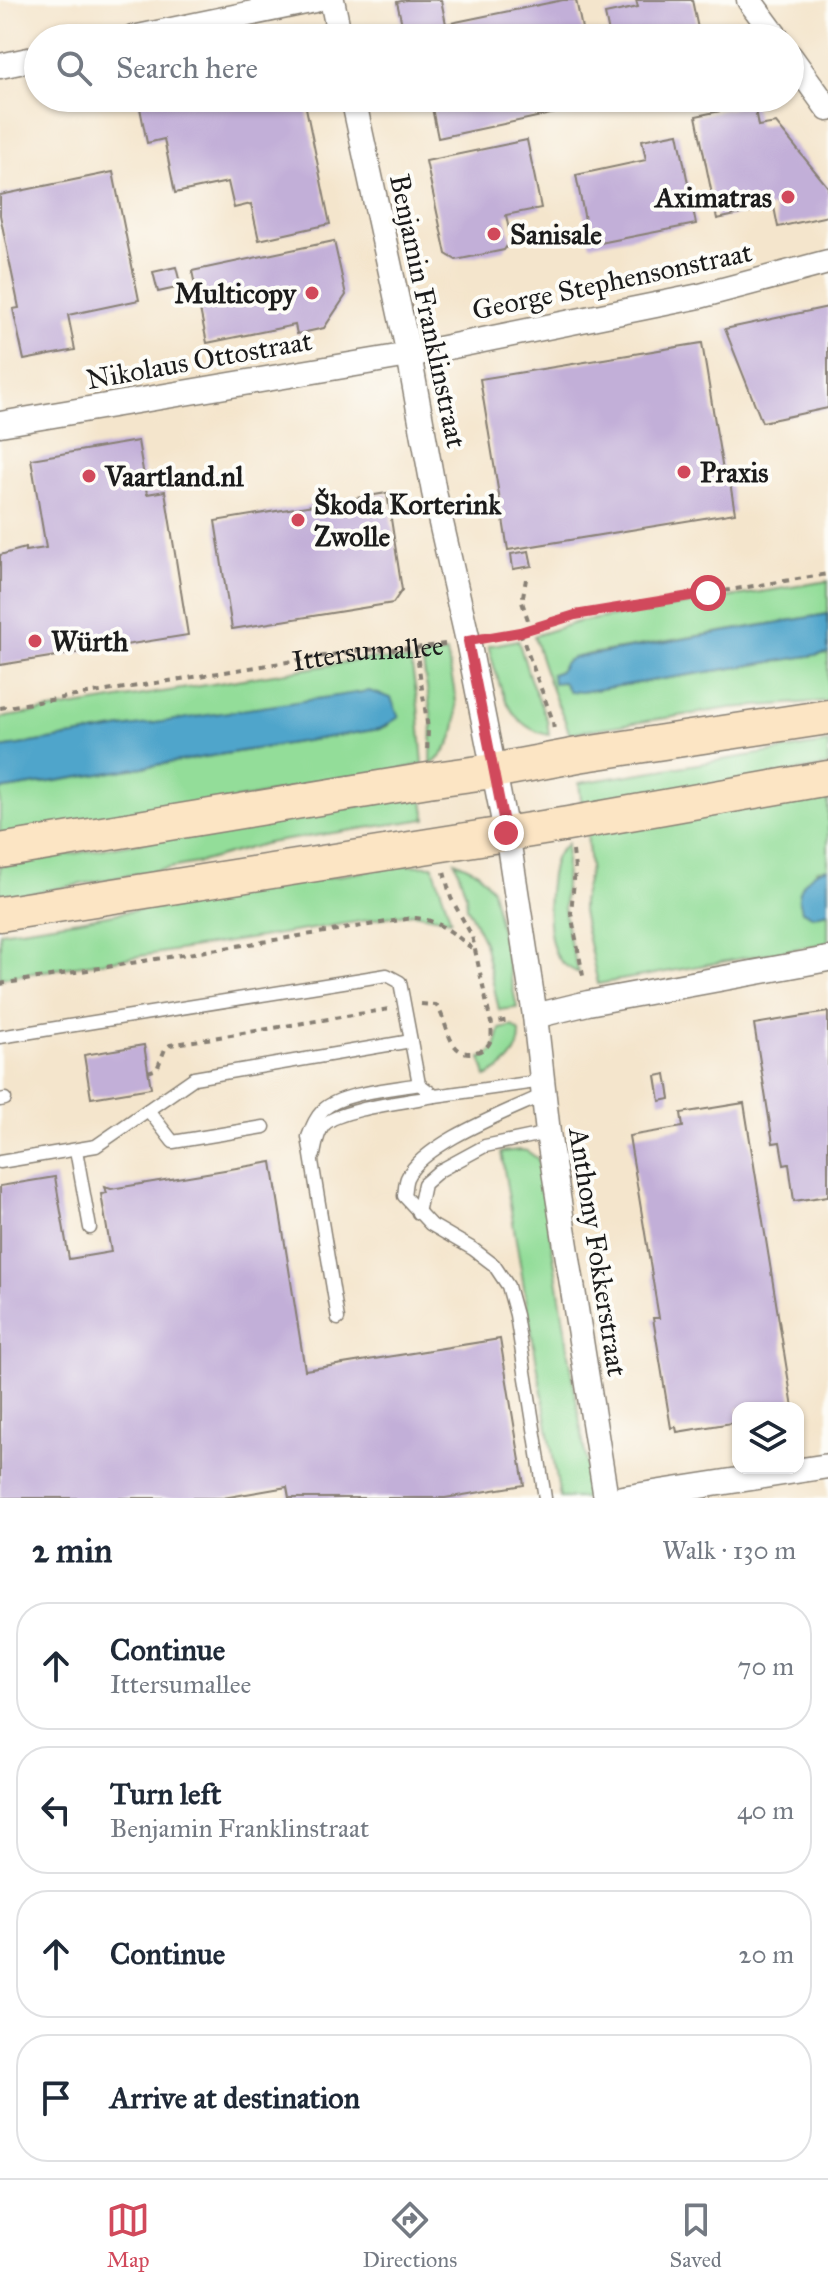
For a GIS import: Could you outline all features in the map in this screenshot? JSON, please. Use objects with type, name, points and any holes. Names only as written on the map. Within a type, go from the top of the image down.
[{"type":"main road","points":[[0,851],[578,755],[828,717]]},
{"type":"main road","points":[[0,914],[568,824],[828,778]]},
{"type":"street","points":[[200,24],[315,0]]},
{"type":"street","points":[[332,0],[337,24]]},
{"type":"street","points":[[749,0],[767,24]]},
{"type":"street","points":[[0,66],[24,61]]},
{"type":"street","points":[[804,76],[828,109]]},
{"type":"street","name":"Benjamin Franklinstraat","points":[[356,112],[506,833]]},
{"type":"street","name":"George Stephensonstraat","points":[[409,355],[700,296],[828,262]]},
{"type":"street","name":"Nikolaus Ottostraat","points":[[0,424],[409,355]]},
{"type":"street","name":"Anthony Fokkerstraat","points":[[506,833],[535,1016],[548,1133],[606,1498]]},
{"type":"street","points":[[535,1016],[588,1003],[828,959]]},
{"type":"street","points":[[622,1498],[828,1466]]},
{"type":"lane","points":[[0,1037],[387,975],[400,982],[419,1084],[435,1096]]},
{"type":"lane","points":[[0,1162],[96,1146],[194,1078],[411,1041]]},
{"type":"lane","points":[[338,1319],[308,1137],[316,1118],[325,1107],[348,1098],[419,1084]]},
{"type":"lane","points":[[311,1166],[317,1138],[324,1125],[343,1113],[435,1096],[543,1088]]},
{"type":"lane","points":[[543,1088],[456,1136],[416,1165],[406,1179],[404,1196],[430,1224],[494,1265],[508,1286],[516,1315],[545,1498]]},
{"type":"lane","points":[[148,1110],[173,1142],[264,1127]]},
{"type":"lane","points":[[418,1213],[424,1184],[439,1171],[485,1146],[548,1133]]},
{"type":"lane","points":[[76,1150],[90,1228]]},
{"type":"path","name":"Ittersumallee","points":[[0,708],[362,650],[416,648],[468,641],[531,629],[575,615],[828,574]]},
{"type":"path","points":[[526,579],[522,602],[531,629]]},
{"type":"path","points":[[0,984],[412,918],[435,922],[476,952],[492,1039],[488,1047],[481,1050],[465,1052],[456,1048],[443,1016],[436,1005],[429,1003],[170,1045],[165,1049],[157,1069],[148,1072]]},
{"type":"path","points":[[491,1023],[535,1016]]},
{"type":"green space","points":[[828,581],[828,614],[585,655],[569,661],[560,671],[552,674],[581,692],[828,653],[828,701],[730,708],[569,733],[534,636],[578,622]]},
{"type":"green space","points":[[518,640],[547,720],[549,735],[534,730],[514,713],[496,674],[488,646]]},
{"type":"green space","points":[[447,653],[456,699],[455,727],[451,741],[431,765],[432,720],[422,657]]},
{"type":"green space","points":[[368,659],[411,661],[423,764],[0,842],[0,790],[380,729],[389,725],[135,726],[0,748],[0,718]]},
{"type":"green space","points":[[828,743],[828,766],[582,807],[579,783]]},
{"type":"green space","points":[[828,792],[828,868],[816,870],[812,916],[828,912],[828,943],[598,984],[582,912],[590,868],[587,832]]},
{"type":"green space","points":[[422,795],[426,819],[267,843],[197,863],[0,899],[0,866]]},
{"type":"green space","points":[[567,844],[564,907],[579,973],[559,959],[554,950],[549,923],[551,875],[558,853]]},
{"type":"green space","points":[[455,861],[478,872],[492,889],[517,1008],[499,1010],[484,942],[467,907]]},
{"type":"green space","points":[[401,865],[433,866],[451,920],[413,913],[0,978],[0,932]]},
{"type":"green space","points":[[512,1026],[520,1032],[518,1047],[505,1065],[486,1077],[481,1058],[493,1050],[500,1029]]},
{"type":"green space","points":[[520,1150],[538,1159],[592,1498],[560,1498],[501,1152]]},
{"type":"water","points":[[828,614],[828,653],[581,692],[569,691],[563,682],[553,683],[552,674],[560,671],[564,663],[572,658]]},
{"type":"water","points":[[369,691],[391,698],[399,717],[380,729],[0,790],[0,748]]},
{"type":"water","points":[[828,868],[828,912],[812,916],[802,911],[799,899],[802,886],[818,871]]},
{"type":"building","points":[[441,0],[446,24],[402,24],[397,2]]},
{"type":"building","points":[[563,0],[576,0],[581,24],[446,24]]},
{"type":"building","points":[[636,0],[692,0],[697,24],[607,24],[605,14],[638,7]]},
{"type":"building","points":[[141,112],[307,112],[330,224],[259,240],[251,204],[234,208],[228,182],[175,193],[164,139],[147,143]]},
{"type":"building","points":[[433,112],[560,112],[438,138]]},
{"type":"building","points":[[715,112],[755,112],[758,126],[776,123],[828,187],[828,216],[778,227],[774,207],[717,219],[696,116]]},
{"type":"building","points":[[678,133],[696,224],[590,245],[576,175],[646,160],[642,140]]},
{"type":"building","points":[[527,140],[541,208],[506,215],[511,240],[504,250],[456,260],[446,254],[426,161]]},
{"type":"building","points":[[113,172],[139,300],[68,315],[75,350],[24,360],[13,309],[19,308],[0,215],[0,195]]},
{"type":"building","points":[[334,241],[346,295],[324,328],[297,334],[295,325],[207,343],[192,271]]},
{"type":"building","points":[[176,267],[181,287],[158,292],[153,272]]},
{"type":"building","points":[[828,307],[828,408],[762,422],[725,329]]},
{"type":"building","points":[[702,343],[724,477],[729,476],[735,513],[508,550],[480,379]]},
{"type":"building","points":[[138,441],[147,494],[165,491],[188,635],[0,665],[0,555],[25,548],[25,551],[46,548],[31,459]]},
{"type":"building","points":[[387,493],[402,590],[393,603],[232,629],[215,521]]},
{"type":"building","points":[[529,551],[532,566],[513,569],[511,554]]},
{"type":"building","points":[[828,1012],[828,1196],[794,1201],[789,1164],[784,1165],[780,1142],[773,1143],[754,1024]]},
{"type":"building","points":[[144,1045],[151,1088],[91,1098],[84,1055]]},
{"type":"building","points":[[666,1074],[670,1099],[660,1101],[656,1076]]},
{"type":"building","points":[[744,1103],[792,1402],[732,1402],[732,1423],[677,1432],[676,1427],[671,1428],[653,1318],[659,1318],[629,1136],[683,1127],[681,1113]]},
{"type":"building","points":[[272,1162],[305,1370],[500,1339],[524,1485],[445,1498],[289,1498],[287,1487],[223,1498],[0,1498],[0,1186],[55,1177],[69,1259],[111,1252],[101,1194],[107,1193],[105,1187],[111,1189]]},
{"type":"place","name":"Aximatras","points":[[788,197]]},
{"type":"place","name":"Sanisale","points":[[494,234]]},
{"type":"place","name":"Multicopy","points":[[312,293]]},
{"type":"place","name":"Praxis","points":[[684,472]]},
{"type":"place","name":"Vaartland.nl","points":[[89,476]]},
{"type":"place","name":"Škoda Korterink Zwolle","points":[[298,520]]},
{"type":"place","name":"Würth","points":[[35,641]]},
{"type":"route","points":[[506,833],[468,641],[520,632],[575,615],[708,593]]}]
